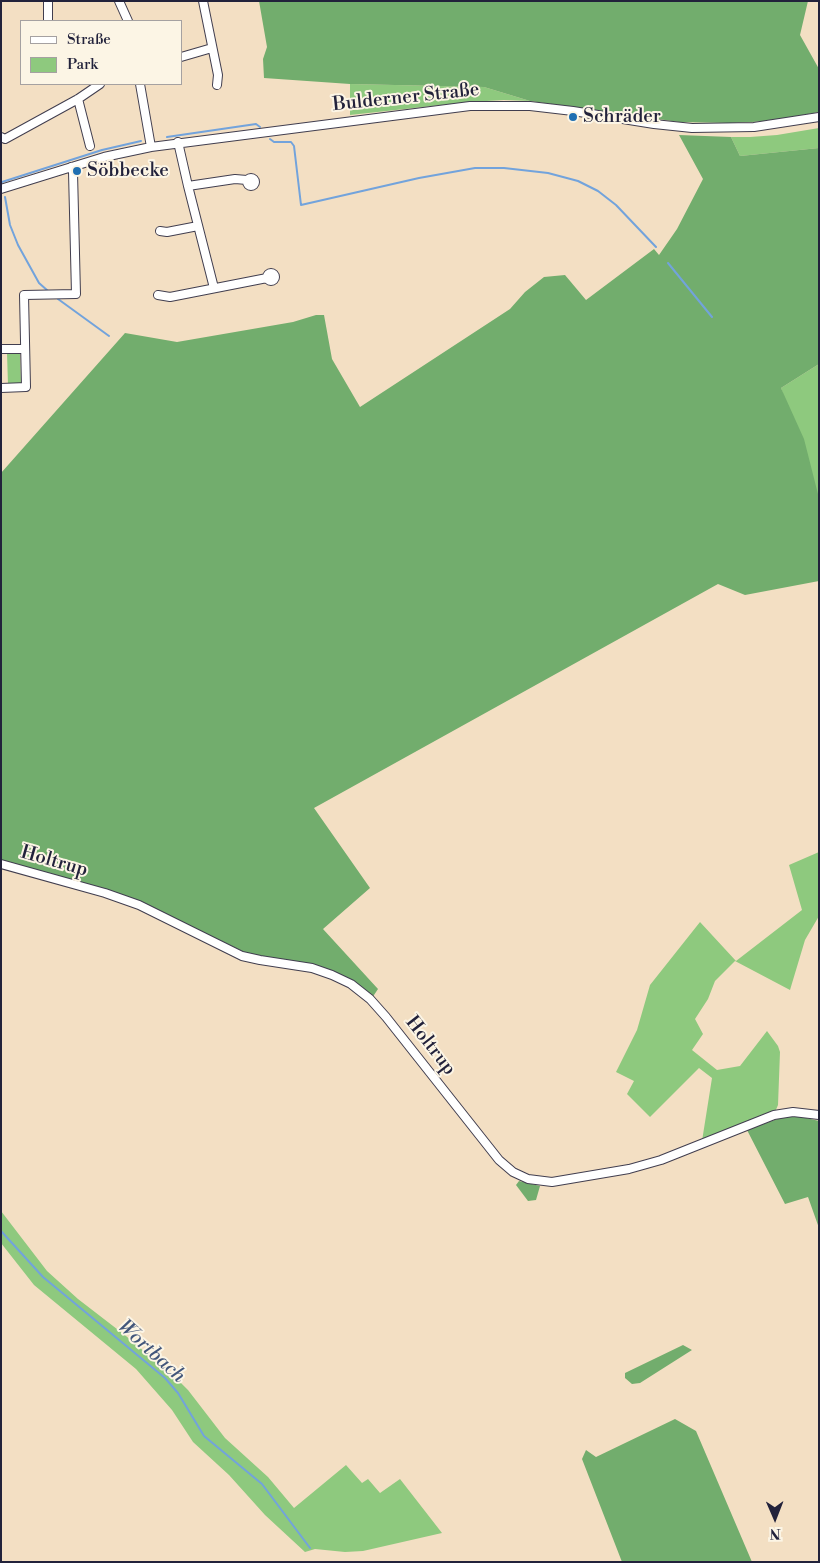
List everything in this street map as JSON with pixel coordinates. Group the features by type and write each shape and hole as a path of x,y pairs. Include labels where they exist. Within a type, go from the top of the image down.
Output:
{"street":[{"path":"48,1 48,20"},
{"path":"119,1 128,20"},
{"path":"203,1 218,75 217,85"},
{"path":"182,57 212,48"},
{"path":"1,137 5,139 78,99 99,85"},
{"path":"140,85 150,147"},
{"path":"78,99 90,146"},
{"name":"Bulderner Straße","path":"1,190 104,157 150,147 470,106 530,106 692,128 754,127 819,117"},
{"path":"178,142 214,288"},
{"path":"1,388 26,387 24,295 76,294 73,175 71,167"},
{"path":"188,186 235,179 247,180"},
{"path":"160,231 167,232 198,226"},
{"path":"158,295 170,297 267,278"},
{"path":"1,349 25,349"},
{"name":"Holtrup","path":"1,864 105,893 139,905 242,956 312,968 351,984 386,1017 499,1160 513,1172 528,1179 552,1182 629,1169 661,1160 774,1115 793,1112 819,1115"}],"green space":[{"path":"259,1 808,1 800,35 819,69 819,112 776,120 752,122 679,122 530,101 484,87 350,84 264,78 263,59 267,47"},
{"path":"350,84 484,87 530,101 469,102 350,115"},
{"path":"819,128 819,148 740,156 731,137 777,135"},
{"path":"679,135 731,137 740,156 819,148 819,364 781,388 804,439 819,498 819,581 745,595 718,584 314,808 370,888 323,929 378,989 372,998 352,982 312,964 244,952 141,902 106,889 1,860 1,473 125,333 177,342 324,315 332,359 360,407 510,309 525,292 544,277 565,275 586,300 654,249 659,255 677,229 703,179"},
{"path":"20,352 21,384 8,385 7,353"},
{"path":"819,364 819,503 781,388"},
{"path":"819,852 819,916 805,940 790,990 735,961 715,981 708,999 695,1019 703,1034 692,1050 717,1070 740,1066 767,1031 780,1052 778,1105 775,1112 702,1141 712,1078 699,1068 650,1117 627,1094 634,1081 616,1072 637,1030 650,985 700,922 736,961 802,910 789,865"},
{"path":"798,1116 819,1121 819,1228 808,1197 785,1204 747,1130 783,1117"},
{"path":"519,1181 540,1186 536,1200 528,1201 516,1185"},
{"path":"1,1211 47,1271 78,1299 126,1336 179,1381 225,1438 268,1477 294,1508 346,1465 362,1483 368,1479 380,1493 400,1479 442,1533 363,1551 345,1552 315,1549 305,1552 265,1515 229,1475 193,1442 172,1410 136,1369 34,1285 1,1243"},
{"path":"683,1345 692,1350 640,1383 632,1384 625,1378 625,1373"},
{"path":"675,1419 696,1431 752,1562 622,1562 582,1459 586,1450 596,1457"}],"waterway":[{"path":"167,137 256,124 260,127"},
{"path":"270,139 274,142 291,142 294,146 301,205 419,178 475,168 504,168 548,173 578,181 598,191 616,205 656,247"},
{"path":"2,182 102,150 141,141"},
{"path":"5,197 10,225 18,245 39,283 48,291"},
{"path":"668,263 712,317"},
{"path":"58,299 109,336"},
{"name":"Wortbach","path":"1,1231 43,1277 165,1378 178,1393 204,1436 262,1484 310,1548"}],"place":[{"name":"Schräder","path":"573,117"},
{"name":"Söbbecke","path":"77,171"}]}
